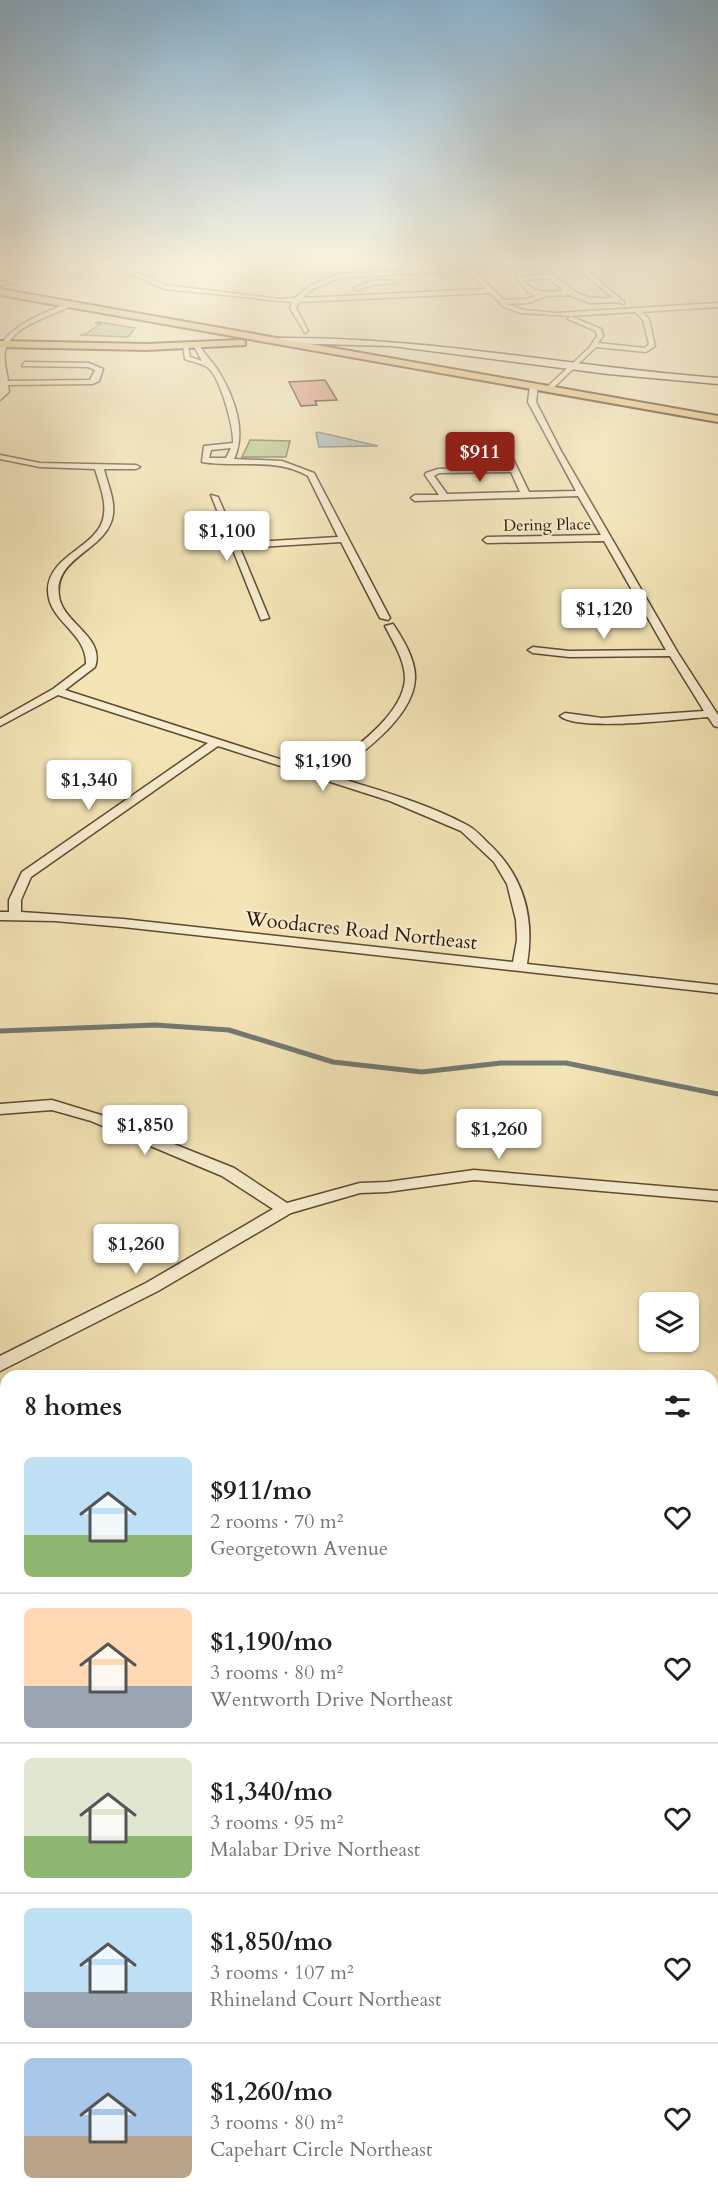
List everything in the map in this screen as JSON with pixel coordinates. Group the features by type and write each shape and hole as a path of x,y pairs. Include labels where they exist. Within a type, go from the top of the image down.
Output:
{"main road":[{"path":"426,367 718,420"},
{"path":"599,367 718,381"}],"street":[{"path":"0,398 5,392 3,367"},
{"path":"48,381 55,367"},
{"path":"4,383 92,382 96,379 99,369 94,367"},
{"path":"209,367 222,387 238,437 229,461"},
{"path":"550,389 572,367"},
{"path":"534,386 532,402 607,538 718,724"},
{"path":"235,445 207,448 205,460 300,467 315,482 342,539 388,622 408,664 411,681 403,703 382,728 325,777"},
{"path":"0,456 40,465 136,467"},
{"path":"508,457 526,495"},
{"path":"0,723 57,691 92,665 94,653 86,639 63,618 55,601 53,587 64,563 108,522 110,512 99,467"},
{"path":"445,497 429,475 438,471 514,469"},
{"path":"415,498 582,493"},
{"path":"214,497 264,618"},
{"name":"Dering Place","path":"487,540 607,538"},
{"path":"235,546 342,539"},
{"path":"534,651 569,654 673,652"},
{"path":"57,691 218,741 438,815 465,828 499,860 513,884 524,920 524,940 519,968"},
{"path":"565,716 602,721 710,714"},
{"path":"15,915 15,900 26,875 218,741"},
{"name":"Woodacres Road Northeast","path":"0,916 15,915 123,923 718,989"},
{"path":"0,1109 23,1105 52,1105 96,1118 228,1172 285,1209"},
{"path":"0,1365 152,1287 285,1209 360,1188 387,1187 474,1175 718,1196"}],"green space":[{"path":"250,440 290,441 286,457 242,457"}],"water":[{"path":"318,432 378,446 319,447 316,433"}],"building":[{"path":"325,380 337,400 315,401 317,405 301,406 289,382"}],"waterway":[{"path":"0,1031 155,1025 229,1030 333,1062 422,1072 501,1063 566,1063 718,1094"}]}
